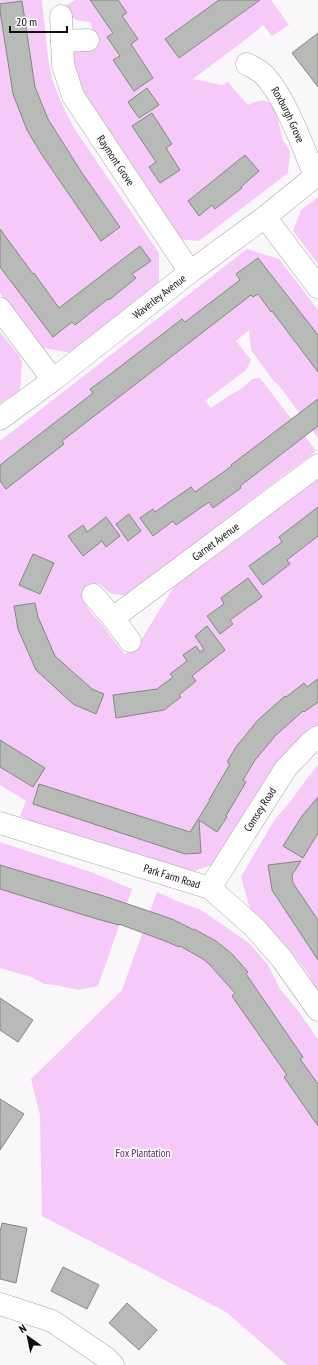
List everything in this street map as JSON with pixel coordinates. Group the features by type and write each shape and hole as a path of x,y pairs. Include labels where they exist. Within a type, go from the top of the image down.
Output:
{"street":[{"name":"Raymont Grove","path":"61,16 63,65 72,96 190,272"},
{"path":"62,41 88,40"},
{"name":"Roxburgh Grove","path":"247,64 262,74 279,98 317,175"},
{"name":"Waverley Avenue","path":"0,420 190,272 265,217 317,175"},
{"path":"265,217 318,287"},
{"path":"0,309 53,380"},
{"name":"Garnet Avenue","path":"113,618 318,465"},
{"path":"93,595 130,641"},
{"name":"Comsey Road","path":"210,888 286,768 309,744 318,737"},
{"name":"Park Farm Road","path":"0,823 210,888 254,927 282,959 318,1010"},
{"path":"0,1304 52,1321 105,1356 113,1365"}],"green space":[{"path":"0,0 42,0 48,58 52,79 67,115 76,131 159,253 159,283 71,353 38,347 0,293"},
{"path":"75,0 271,0 289,25 272,36 263,25 193,79 222,85 228,82 248,105 266,101 272,105 275,108 283,140 290,151 288,173 199,241 178,239 84,103 68,55 93,39 91,22 73,18 64,7"},
{"path":"318,197 318,264 293,231 301,210"},
{"path":"247,249 279,259 318,310 318,438 251,350 249,330 236,341 251,360 246,370 205,401 211,408 242,388 252,379 260,378 316,451 206,536 125,595 110,593 99,583 82,596 86,605 125,654 132,650 141,640 175,585 245,534 277,507 318,477 318,728 218,863 184,874 46,828 20,816 26,801 0,785 0,441"},
{"path":"0,332 19,355 22,363 20,390 0,404"},
{"path":"318,765 318,992 307,972 294,955 250,909 241,877 275,819"},
{"path":"0,842 91,872 132,889 98,986 78,990 45,984 31,977 0,968"},
{"name":"Fox Plantation","path":"157,892 201,910 249,943 268,965 280,989 296,1008 318,1039 318,1365 287,1365 226,1312 42,1216 40,1115 31,1079 122,990"}],"building":[{"path":"90,0 118,0 127,13 122,16 138,39 131,44 153,78 134,91 113,60 120,56 107,37 113,33"},
{"path":"219,0 260,0 179,58 165,39"},
{"path":"22,1 35,87 48,119 82,173 120,227 101,241 42,155 27,130 13,94 0,4"},
{"path":"318,33 318,87 292,53"},
{"path":"147,88 159,105 139,118 128,102"},
{"path":"152,113 172,144 166,148 180,170 160,183 149,167 156,162 132,126"},
{"path":"245,155 259,171 241,187 242,188 215,209 212,205 199,216 188,201"},
{"path":"0,229 59,308 140,246 151,261 132,274 136,278 109,300 108,299 75,325 72,322 53,337 0,267"},
{"path":"258,258 318,335 318,372 258,294 253,297 251,295 62,441 64,444 6,489 0,481 0,465 93,393 90,389 182,319 185,322 240,280 236,274"},
{"path":"318,399 318,426 240,486 241,488 213,508 209,502 176,525 173,521 153,536 140,518 153,509 155,512 191,487 195,492 232,466 231,465"},
{"path":"318,507 318,536 287,560 290,564 263,585 249,566 282,542 279,537"},
{"path":"129,514 141,531 128,541 116,524"},
{"path":"106,517 120,536 106,547 102,541 83,556 68,536 83,525 87,532"},
{"path":"33,554 54,563 40,594 19,585"},
{"path":"248,578 262,597 230,620 233,624 220,634 207,616 224,604 221,598"},
{"path":"35,603 38,617 55,656 92,689 104,694 96,714 73,704 36,670 18,629 14,606"},
{"path":"207,626 225,650 192,676 196,681 179,695 181,697 164,710 116,718 113,695 157,689 173,677 170,674 187,661 183,655 196,646 200,652 204,649 195,636"},
{"path":"318,679 318,702 304,712 303,711 276,735 255,760 243,780 246,782 217,832 199,820 201,853 185,854 33,804 39,784 190,832 230,764 227,762 236,747 258,720 285,696 286,697 304,683 307,687"},
{"path":"0,740 45,768 33,787 0,767"},
{"path":"318,797 318,833 303,858 283,846 302,816"},
{"path":"301,861 292,875 293,883 318,920 318,960 272,890 268,865"},
{"path":"0,865 107,897 172,919 216,941 232,954 248,972 246,974 303,1057 300,1059 318,1084 318,1126 284,1077 287,1075 232,996 235,993 203,959 180,946 179,947 119,924 97,919 0,889"},
{"path":"0,998 33,1020 18,1042 0,1030"},
{"path":"0,1099 24,1114 0,1150"},
{"path":"2,1223 27,1228 16,1283 0,1279 0,1232"},
{"path":"63,1267 99,1285 87,1309 51,1291"},
{"path":"127,1303 157,1330 139,1350 109,1323"}]}
